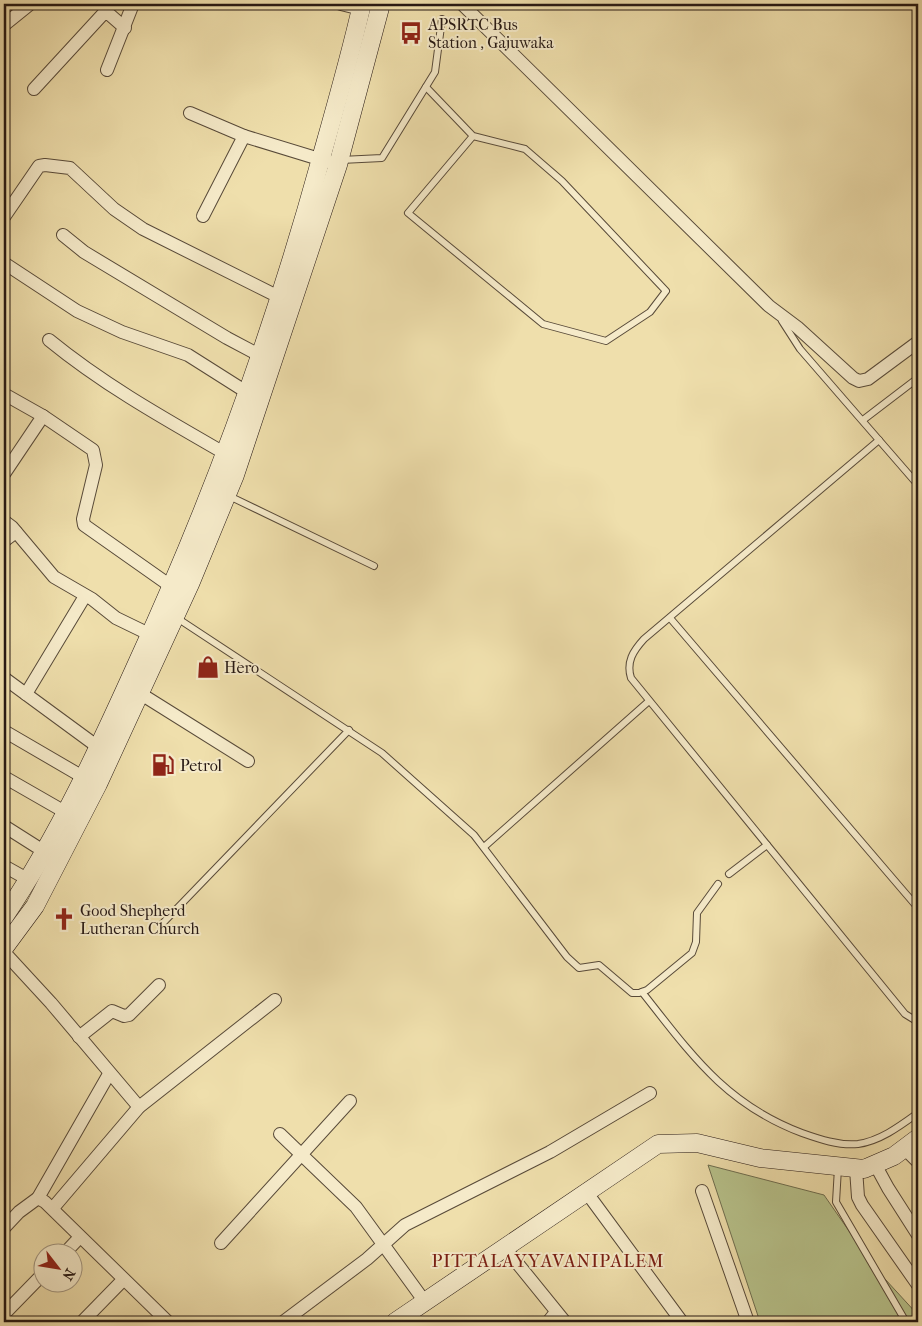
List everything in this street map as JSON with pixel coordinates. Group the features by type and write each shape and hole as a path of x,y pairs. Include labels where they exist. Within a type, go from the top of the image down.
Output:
{"main road":[{"path":"4,948 35,906 90,780 141,694 172,587 226,454 241,432 320,193 340,159 381,4"},
{"path":"320,193 322,155 362,7"},
{"path":"322,155 340,159"},
{"path":"5,911 28,880 45,852 65,812 90,780 98,747 158,638 176,617 227,494 248,393 261,356 286,300"},
{"path":"395,1322 658,1144 697,1143 760,1158 856,1169 876,1166 912,1143"}],"street":[{"path":"4,25 30,4"},
{"path":"107,70 134,4"},
{"path":"341,4 362,7"},
{"path":"462,4 776,312 797,327 853,378 859,380 868,379 918,342"},
{"path":"34,89 103,14 109,14 125,28"},
{"path":"190,113 244,136 322,155"},
{"path":"204,216 244,136"},
{"path":"4,217 39,166 64,166 70,168 114,208 143,230 286,300"},
{"path":"63,235 84,252 261,356"},
{"path":"4,263 77,311 122,332 188,355 248,393"},
{"path":"49,340 89,372 160,417 226,454"},
{"path":"4,394 43,416 87,444 93,450 97,459 83,519 84,525 172,587"},
{"path":"4,474 43,416"},
{"path":"4,521 16,532 54,577 116,618 158,638"},
{"path":"4,541 16,532"},
{"path":"26,694 85,596"},
{"path":"4,678 98,747"},
{"path":"141,694 248,761"},
{"path":"4,731 90,780"},
{"path":"4,777 65,812"},
{"path":"4,826 45,852"},
{"path":"4,866 28,880"},
{"path":"4,952 51,1002 139,1108"},
{"path":"79,1038 112,1011 124,1016 128,1015 159,985"},
{"path":"52,1208 139,1108 275,1000"},
{"path":"4,1228 19,1212 38,1198 109,1074"},
{"path":"284,1322 384,1244 405,1225 550,1152 650,1093"},
{"path":"221,1243 350,1101"},
{"path":"280,1134 300,1155 327,1176 356,1207 425,1302"},
{"path":"912,1143 918,1162"},
{"path":"876,1166 918,1235"},
{"path":"856,1169 858,1196 862,1205 918,1285"},
{"path":"702,1192 748,1322"},
{"path":"586,1193 682,1322"},
{"path":"38,1198 52,1208 79,1238 166,1321"},
{"path":"73,1244 79,1238"},
{"path":"506,1248 552,1317 565,1322"},
{"path":"82,1322 123,1280"},
{"path":"4,1314 32,1285"}],"lane":[{"path":"340,159 382,158 435,72 442,20"},
{"path":"426,87 473,136 525,149 562,181 666,291 650,312 606,340 543,324 408,213 473,136"},
{"path":"776,312 800,349 918,485"},
{"path":"863,420 918,378"},
{"path":"879,440 644,639 636,648 629,664 631,678 649,701 905,1014 918,1022"},
{"path":"227,494 374,566"},
{"path":"176,617 382,753 474,835 572,963 578,968 599,965 610,972 626,990 632,993 642,992 692,953 696,942 696,913 718,884"},
{"path":"670,618 918,908"},
{"path":"484,847 649,701"},
{"path":"162,924 349,730"},
{"path":"729,874 768,845"},
{"path":"642,992 686,1048 724,1088 753,1110 784,1126 826,1142 858,1144 892,1132 918,1113"},
{"path":"838,1167 836,1202 906,1322"}],"green space":[{"path":"708,1165 824,1195 874,1267 918,1315 918,1322 760,1322"}],"place":[{"name":"APSRTC Bus Station , Gajuwaka","path":"411,33"},
{"name":"Hero","path":"208,667"},
{"name":"Petrol","path":"163,765"},
{"name":"Good Shepherd Lutheran Church","path":"64,919"}],"district":[{"name":"PITTALAYYAVANIPALEM","path":"548,1261"}]}
